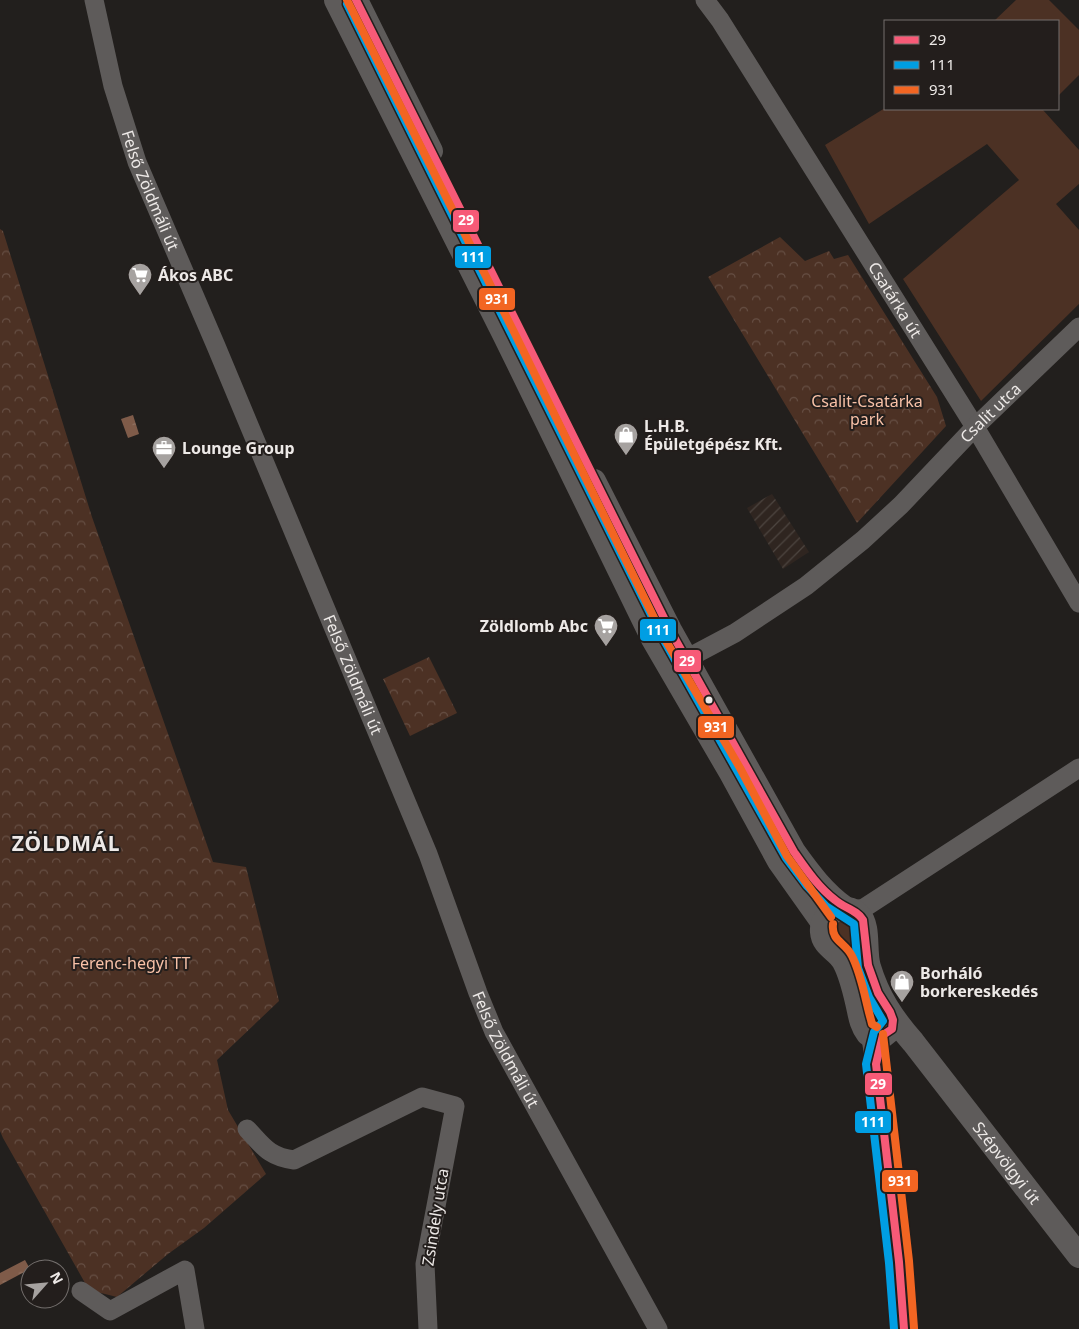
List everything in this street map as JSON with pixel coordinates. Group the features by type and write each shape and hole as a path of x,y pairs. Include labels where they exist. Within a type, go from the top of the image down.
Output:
{"street":[{"name":"Felső Zöldmáli út","path":"94,0 113,86 137,162 428,854 494,1032 658,1329"},
{"path":"336,0 505,336 653,639 678,663 794,852 814,880 833,899 854,915"},
{"path":"356,0 670,630 678,663 731,773 779,861 823,923 832,912 854,915"},
{"name":"Csatárka út","path":"705,0 720,20 975,427 1079,602"},
{"name":"Csalit utca","path":"678,663 736,633 806,586 863,540 901,505 975,427 1079,328"},
{"name":"Szépvölgyi út","path":"884,1031 890,1012 878,993 854,915 867,913 885,893 1079,768"},
{"name":"Szépvölgyi út","path":"823,923 821,930 826,944 844,961 857,1002 862,1027 868,1034 884,1031 934,1069 1079,1256"},
{"path":"884,1031 876,1064 899,1262 904,1329"},
{"name":"Zsindely utca","path":"247,1129 268,1152 280,1158 294,1160 422,1097 455,1106 425,1264 428,1329"},
{"path":"81,1291 110,1311 185,1270 195,1329"}],"shaded area":[{"path":"772,494 809,552 783,569 747,508"}],"green space":[{"path":"1016,0 1049,0 1079,30 1079,75 1059,95 1059,20 995,20"},
{"path":"884,109 1043,110 1079,150 1079,184 1056,204 1079,230 1079,304 981,401 903,279 1019,180 987,144 869,224 825,145"},
{"name":"Ferenc-hegyi TT","path":"0,229 3,231 92,517 213,862 246,867 279,1001 217,1060 228,1110 266,1174 204,1228 168,1254 117,1297 89,1290 0,1131"},
{"name":"Csalit-Csatárka park","path":"780,237 805,261 829,251 834,259 848,255 937,397 946,426 857,523 708,277"},
{"path":"429,657 457,713 410,736 383,679"},
{"path":"852,917 880,1004 881,1025 873,1027 829,923"}],"water":[{"path":"133,415 139,434 128,438 121,419"},
{"path":"20,1263 20,1274 0,1285 0,1273"}],"transit line":[{"name":"931","path":"347,0 514,332 662,634 740,768 787,856 831,917"},
{"name":"29","path":"356,0 670,630 794,852 813,878 829,895 863,920 868,965 878,993 893,1020 892,1029 883,1035 876,1064 899,1262 904,1329"},
{"name":"111","path":"347,4 661,635 786,858 807,886 826,906 854,924 858,968 869,997 883,1021 874,1032 866,1064 889,1263 894,1329"},
{"name":"931","path":"833,924 836,938 852,956 861,980 872,1024 877,1027"},
{"name":"931","path":"883,1034 909,1261 914,1328"}],"place":[{"name":"Ákos ABC","path":"140,296"},
{"name":"L.H.B. Épületgépész Kft.","path":"626,456"},
{"name":"Lounge Group","path":"164,469"},
{"name":"Zöldlomb Abc","path":"606,647"},
{"name":"Borháló borkereskedés","path":"902,1003"}],"district":[{"name":"ZÖLDMÁL","path":"66,844"}]}
